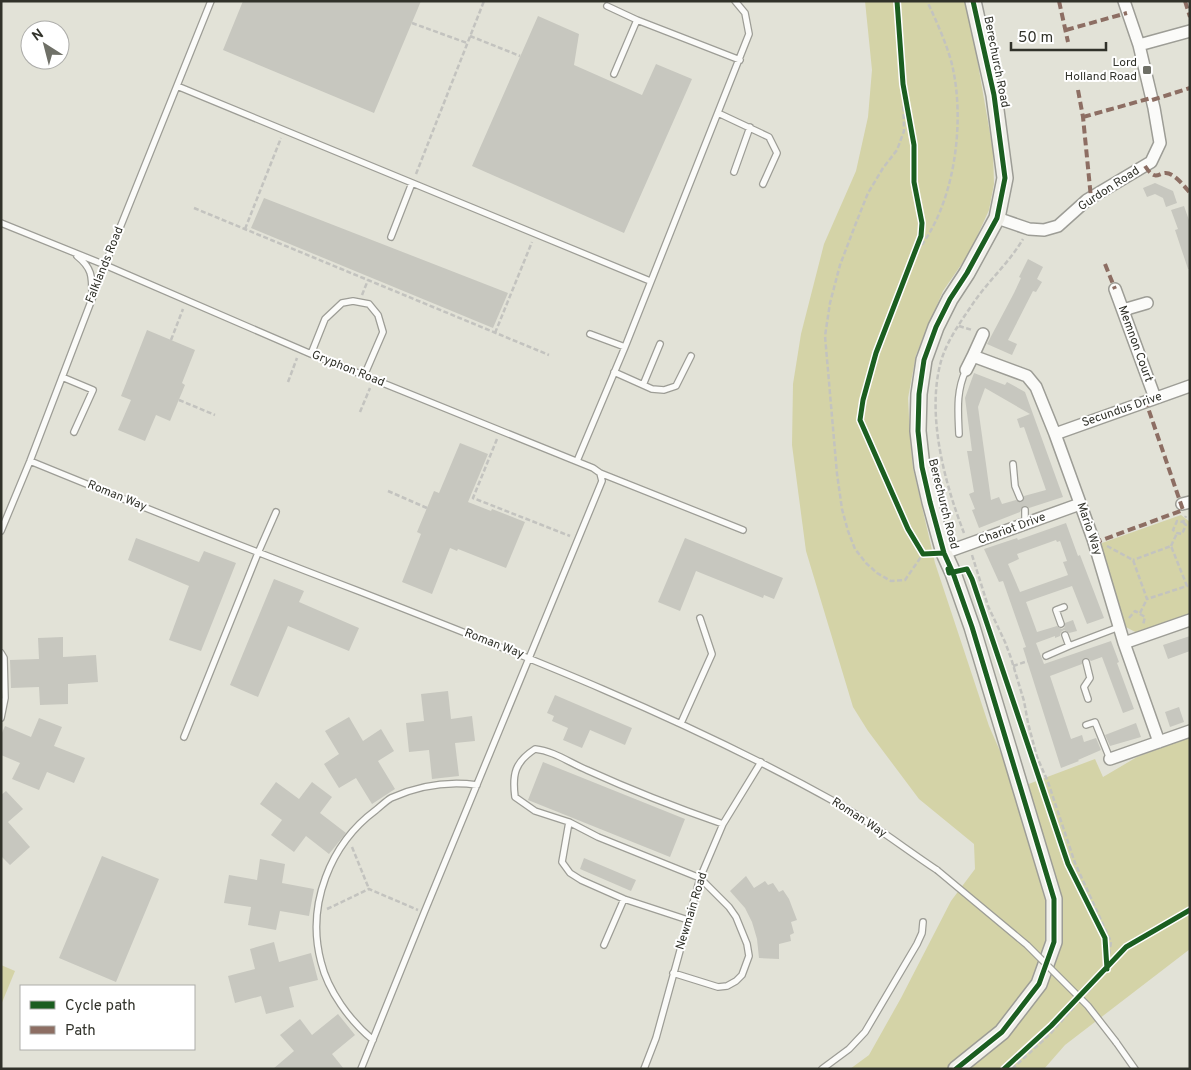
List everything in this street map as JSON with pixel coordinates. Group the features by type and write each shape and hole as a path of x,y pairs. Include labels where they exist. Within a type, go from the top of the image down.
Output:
{"street":[{"name":"Berechurch Road","path":"956,1069 1002,1032 1039,984 1054,942 1054,899 972,627 944,553 926,484 918,432 919,394 924,360 936,327 950,299 972,266 997,218 1004,178 1002,148 994,95 974,1"},
{"name":"Gurdon Road","path":"997,218 1029,229 1044,230 1058,226 1088,200 1151,162 1160,143 1139,45 1124,1"},
{"path":"1139,45 1190,31"},
{"name":"Memnon Court","path":"1115,289 1155,398"},
{"path":"1123,310 1147,303"},
{"path":"966,370 983,334"},
{"name":"Mario Way","path":"973,356 1027,376 1036,387 1093,539 1122,635 1159,742"},
{"name":"Secundus Drive","path":"1055,434 1190,386"},
{"name":"Chariot Drive","path":"944,553 1080,504"},
{"path":"1122,635 1190,620"},
{"path":"1110,760 1190,731"}],"lane":[{"name":"Falklands Road","path":"1,530 211,1"},
{"path":"577,462 625,347 749,34 745,13 735,1"},
{"path":"607,6 637,20 740,60"},
{"path":"614,74 637,20"},
{"path":"177,86 650,281"},
{"path":"718,113 769,137 776,153 764,184"},
{"path":"734,172 750,127"},
{"path":"391,237 412,183"},
{"name":"Gryphon Road","path":"1,223 105,265 300,350 593,468 600,473"},
{"path":"71,252 82,261 92,276 91,300"},
{"path":"311,354 325,319 342,302 353,301 369,304 378,315 383,332 364,376"},
{"path":"590,334 625,347"},
{"path":"643,385 660,344"},
{"path":"614,372 652,389 664,390 676,386 691,356"},
{"path":"959,434 957,398 966,370"},
{"path":"62,377 93,390 74,432"},
{"name":"Roman Way","path":"30,461 258,553 529,657 681,723 761,762 840,805 937,870 1027,945 1088,1006 1135,1069"},
{"path":"1013,464 1015,486 1020,498"},
{"path":"361,1069 602,481 600,473"},
{"path":"600,473 743,530"},
{"path":"1025,510 1025,524"},
{"path":"184,737 276,512"},
{"path":"1061,624 1056,610 1064,607"},
{"path":"681,723 712,654 700,618"},
{"path":"1065,635 1069,646"},
{"path":"1046,656 1078,643 1122,635"},
{"path":"1078,643 1081,651"},
{"path":"1,653 4,658 5,698 1,718"},
{"path":"1086,662 1090,678 1084,688 1088,700"},
{"path":"1086,725 1095,722 1110,760"},
{"path":"673,973 718,987 727,986 742,975 748,956 746,944 736,917 729,906 700,878 598,837 569,822 535,812 515,797 513,779 522,757 535,749 546,750 595,774 723,824"},
{"name":"Newmain Road","path":"644,1069 656,1038 700,878 723,824 761,762"},
{"path":"373,1040 360,1029 333,992 321,962 316,926 321,890 328,869 343,842 366,817 390,799 422,787 458,782 476,785"},
{"path":"569,822 562,862 570,873 581,880 624,899 688,920"},
{"path":"604,945 624,899"},
{"path":"822,1069 849,1049 864,1032 917,944 922,933 922,922"}],"path":[{"path":"412,183 484,1"},
{"path":"917,251 928,238 952,173 958,116 953,69 927,1"},
{"path":"412,22 468,43"},
{"path":"470,36 520,56"},
{"path":"903,75 904,131 896,150 868,193 856,223 840,265 830,303 825,336 837,474 842,509 855,549 877,573 891,581 906,580 924,554"},
{"path":"903,84 910,122"},
{"path":"245,229 285,130"},
{"path":"194,208 548,355"},
{"path":"495,333 536,234"},
{"path":"913,260 921,236"},
{"path":"360,302 368,280"},
{"path":"170,340 187,300"},
{"path":"288,382 300,350"},
{"path":"360,412 373,380"},
{"path":"179,400 215,415"},
{"path":"500,431 473,498 578,539"},
{"path":"388,492 427,508"},
{"path":"1183,522 1187,516 1186,506"},
{"path":"1177,521 1183,522 1186,525 1186,530 1182,534 1173,530 1177,521"},
{"path":"1133,560 1171,546 1177,533"},
{"path":"968,545 988,606 1005,642 1024,701 1037,757 1048,782 1075,863 1112,942 1107,969 1051,1026 1004,1069"},
{"path":"1106,545 1133,560 1147,599"},
{"path":"918,546 924,554"},
{"path":"1140,613 1147,599 1188,586 1171,546"},
{"path":"924,554 944,553"},
{"path":"977,592 982,608"},
{"path":"1135,611 1146,617 1143,626 1133,627 1129,624 1131,614 1135,611"},
{"path":"1122,635 1130,633 1133,627"},
{"path":"1013,666 1028,661"},
{"path":"1024,733 1040,779"},
{"path":"1049,806 1067,858"},
{"path":"348,837 369,889 424,913"},
{"path":"1072,872 1105,938 1107,969"},
{"path":"318,913 369,889"},
{"path":"1085,995 1113,962"},
{"path":"1012,1069 1050,1035 1080,1000"}],"green space":[{"path":"865,1 966,1 970,18 993,151 994,184 989,210 970,252 943,291 916,355 908,398 910,438 913,468 935,563 989,726 1015,789 1095,759 1103,777 1137,757 1190,737 1190,949 1065,1045 1044,1069 850,1069 869,1055 951,901 975,869 974,844 919,799 868,731 853,707 806,551 792,445 793,384 801,334 824,244 856,171 868,117 872,70"},
{"path":"1181,515 1190,522 1190,617 1139,634 1122,625 1095,552 1102,543"},
{"path":"1,965 15,971 1,1005"}],"building":[{"path":"243,1 421,1 374,113 223,50"},
{"path":"538,16 579,34 574,65 642,95 656,64 692,79 624,233 472,166"},
{"path":"1155,183 1173,191 1177,203 1166,207 1163,198 1155,194 1147,197 1143,188"},
{"path":"264,198 508,293 493,328 251,228"},
{"path":"1184,206 1190,223 1190,269 1188,269 1175,230 1178,229 1171,210"},
{"path":"1028,259 1043,267 1037,279 1042,282 1036,292 1033,291 1008,340 1017,344 1012,355 987,344 1014,293"},
{"path":"147,330 195,350 182,383 185,385 170,421 156,415 145,441 118,430 131,400 121,396"},
{"path":"974,373 1005,385 1007,382 1025,392 1063,497 1029,508 1023,506 1020,512 979,528 972,510 975,509 969,494 974,492 967,451 972,451 965,398","holes":["985,388 1030,414 1017,419 1020,428 1024,427 1046,490 1024,496 1024,500 1021,502 1016,500 1002,504 999,497 991,500 978,407"]},
{"path":"460,443 488,454 468,502 525,522 506,568 458,549 457,551 450,548 432,594 402,582 421,534 417,532 434,491 439,493"},
{"path":"1066,523 1104,618 1087,624 1072,586 1026,602 1037,632 1057,626 1062,629 1065,627 1065,623 1073,620 1077,631 1069,633 1064,630 1060,636 1036,643 1044,664 1111,641 1134,709 1123,713 1102,657 1091,661 1088,658 1084,658 1082,664 1050,676 1071,739 1082,735 1084,742 1096,738 1101,750 1061,768 1023,648 1026,647 1003,581 999,582 984,549 1017,538 1018,540","holes":["1056,540 1057,542 1060,541 1067,561 1063,562 1068,575 1020,592 1008,564 1019,559 1017,554"]},
{"path":"136,538 199,562 204,551 236,563 201,651 169,640 189,586 128,560"},
{"path":"685,538 783,578 774,599 764,595 763,598 696,571 680,611 658,602"},
{"path":"274,579 304,591 299,602 359,628 349,651 288,626 258,697 230,685"},
{"path":"1190,636 1190,651 1168,659 1163,645"},
{"path":"63,637 63,657 96,655 98,682 68,684 68,704 40,705 39,687 11,688 10,660 39,659 38,638"},
{"path":"448,691 451,719 472,716 475,741 455,743 459,776 432,779 429,750 409,752 406,723 424,721 421,694"},
{"path":"555,695 632,728 625,745 590,730 582,748 563,740 568,728 552,721 554,716 547,713"},
{"path":"1179,707 1184,722 1170,727 1165,712"},
{"path":"349,717 363,741 381,729 394,751 378,761 395,789 372,804 356,778 339,788 324,764 339,754 325,731"},
{"path":"39,718 62,727 54,746 85,758 74,783 47,772 39,790 12,779 20,763 1,755 1,735 5,726 31,737"},
{"path":"1136,723 1141,737 1110,746 1105,735"},
{"path":"543,762 685,819 670,857 528,800"},
{"path":"276,782 299,799 312,782 332,797 320,813 346,833 329,854 306,836 294,852 271,835 282,820 260,804"},
{"path":"6,791 23,809 8,822 30,847 10,865 1,856 1,795"},
{"path":"102,856 159,879 116,982 59,958"},
{"path":"584,858 636,880 631,891 580,869"},
{"path":"260,859 285,864 282,883 314,889 309,916 280,911 276,930 248,925 251,907 224,903 229,875 257,880"},
{"path":"746,876 754,888 765,881 768,885 773,883 779,892 783,890 789,899 797,920 791,922 794,933 790,935 791,941 779,944 779,959 759,958 757,939 752,922 745,908 730,891"},
{"path":"274,942 279,962 311,953 318,980 289,987 294,1007 266,1014 261,996 235,1003 228,976 255,969 250,949"},
{"path":"338,1014 355,1035 332,1054 344,1069 273,1069 294,1051 280,1035 300,1019 312,1035"}],"marked path":[{"path":"1059,1 1068,42"},
{"path":"1185,1 1190,17"},
{"path":"1066,30 1127,13"},
{"path":"1152,100 1190,88"},
{"path":"1078,90 1083,117 1091,198"},
{"path":"1083,117 1151,98"},
{"path":"1145,166 1153,175 1156,176 1164,173 1172,175 1190,193"},
{"path":"1105,264 1115,289"},
{"path":"1094,543 1183,510 1146,402"}],"cycle path":[{"path":"897,1 903,84 914,145 914,182 922,223 921,236 876,353 863,400 860,420 908,529 923,554 944,553"},
{"path":"956,1069 1002,1032 1039,984 1054,942 1054,899 972,627 944,553 922,467 918,431 919,394 924,360 936,327 950,299 967,273 997,218 1005,178 994,95 973,1"},
{"path":"948,569 949,573 967,569 972,579 1068,864 1105,938 1107,969"},
{"path":"1004,1069 1051,1026 1126,947 1190,910"}],"place":[{"name":"Lord Holland Road","path":"1147,70"}]}
